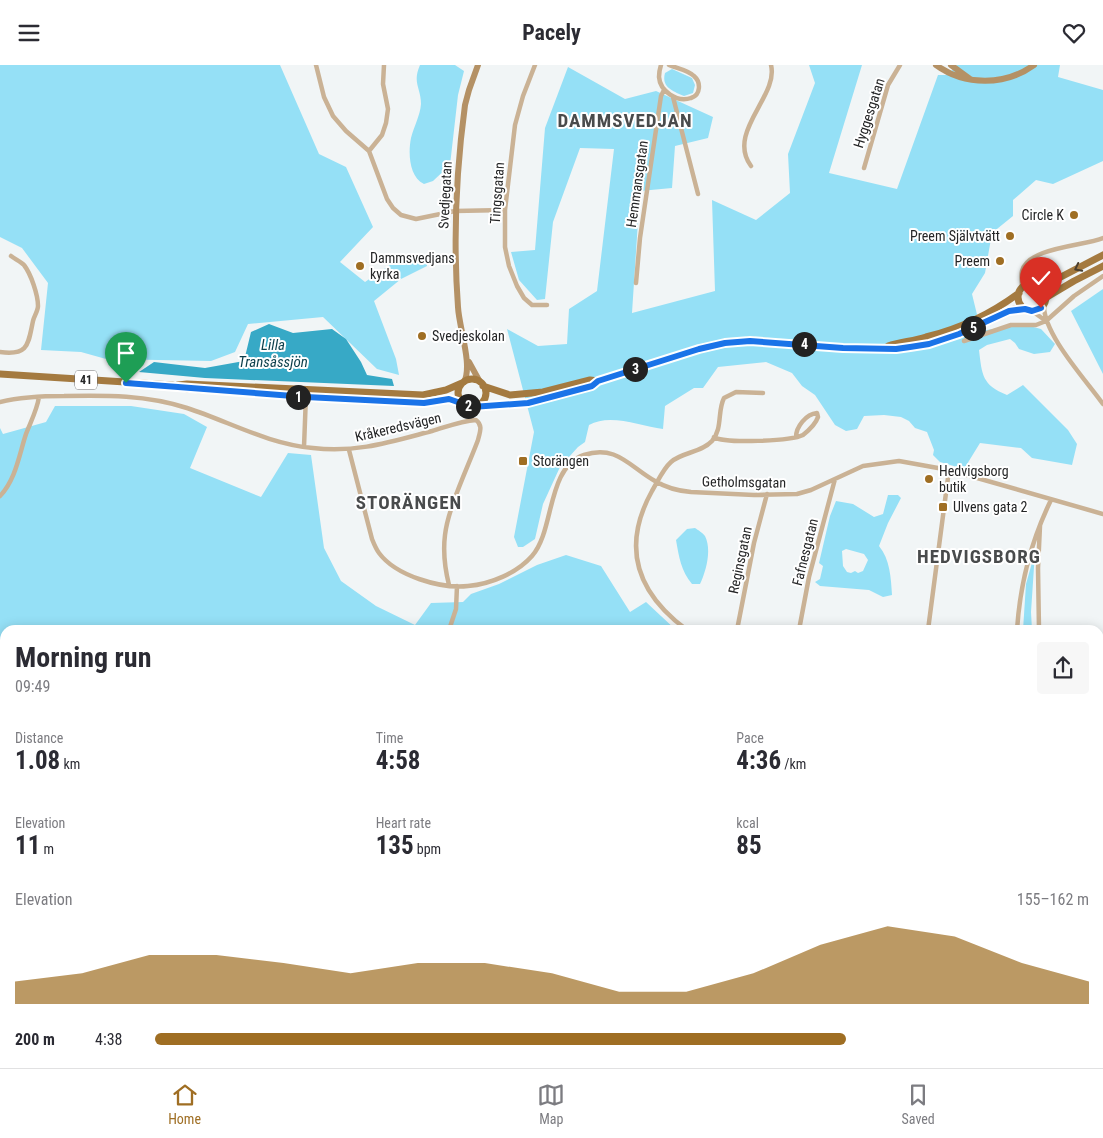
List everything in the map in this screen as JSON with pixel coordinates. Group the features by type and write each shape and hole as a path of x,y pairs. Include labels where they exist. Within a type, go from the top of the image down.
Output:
{"main road":[{"name":"41","path":"884,348 957,327 1001,306 1021,290 1035,283 1056,279 1103,255"},
{"path":"1046,297 1103,266"},
{"path":"1035,283 1046,291 1044,305"},
{"path":"1021,290 1019,302 1028,310"},
{"name":"41","path":"0,375 172,385 188,389 306,397 424,403 449,399 468,406 511,405 545,399 592,386 598,381 699,349 725,343 750,341 843,348 903,348 941,341 1014,309 1028,310 1041,308 1044,305"},
{"name":"41","path":"172,385 187,383 423,395 446,390 472,379 510,395 543,392 590,380 598,381"},
{"path":"461,402 458,392 463,383"},
{"path":"476,406 484,398 485,391 481,384"}],"street":[{"path":"316,65 324,97 333,116 346,131 369,151 387,199 401,215 416,219 455,211 505,210"},
{"path":"369,151 382,135 386,123 388,109 383,84 384,65"},
{"name":"Svedjegatan","path":"463,383 468,370 458,310 455,211 465,105 478,65"},
{"name":"Tingsgatan","path":"535,65 523,96 515,125 505,210 505,247 516,286 524,299 532,305 547,305"},
{"path":"661,65 659,77 664,90 673,97 691,98 697,94 699,88 698,80 693,74 669,65"},
{"path":"751,166 743,149 746,134 770,82 771,65"},
{"name":"Hyggesgatan","path":"864,168 888,85 900,65"},
{"path":"936,65 962,79 984,81 1020,74 1034,65"},
{"path":"951,65 970,79"},
{"name":"Hemmansgatan","path":"636,283 640,238 661,96 664,90"},
{"path":"673,97 698,194"},
{"path":"1021,290 1022,271 1036,256 1050,250 1103,238"},
{"path":"0,352 14,354 24,349 30,340 33,320 38,308 37,295 24,265 11,256"},
{"path":"1027,264 1035,283"},
{"path":"964,341 1011,325 1036,325 1046,321 1074,295 1103,276"},
{"path":"1044,305 1046,321 1060,347 1103,403"},
{"path":"1028,310 1046,321"},
{"name":"Svedjegatan","path":"467,358 481,384"},
{"path":"304,447 306,389"},
{"path":"681,625 668,615 650,594 638,562 638,524 646,503 671,462 705,446 714,437 719,428 721,404 724,398 736,392 764,393"},
{"name":"Kråkeredsvägen","path":"0,402 39,397 109,395 158,400 188,408 270,441 304,447 349,450 388,443 473,420 478,422 480,429 478,440 449,516 445,535 445,569 448,585"},
{"path":"0,496 16,468 39,397"},
{"path":"714,437 726,441 773,440 796,437 803,435 817,421 816,413 811,414 801,423 796,430 796,437"},
{"path":"349,450 372,539 379,553 398,570 427,581 457,587 456,609 451,625"},
{"name":"Getholmsgatan","path":"457,587 474,585 500,577 514,571 532,556 540,545 553,499 563,473 569,465 582,455 604,451 618,455 657,483 682,491 767,495 797,494 812,490 863,466 899,461 949,471 1103,514"},
{"path":"929,625 949,471"},
{"name":"Fafnesgatan","path":"800,625 809,577 835,479"},
{"name":"Reginsgatan","path":"738,625 754,543 767,495"},
{"path":"1018,625 1025,572 1041,523 1051,500"},
{"path":"1039,625 1038,575 1041,523"}],"shaded area":[{"path":"0,65 280,65 319,154 346,167 373,227 340,262 365,282 390,265 427,260 427,266 401,279 374,301 396,359 399,375 377,369 323,317 248,324 235,352 211,361 106,359 81,352 41,350 48,283 22,248 0,237"},
{"path":"420,65 455,65 464,71 458,95 450,165 433,181 424,184 415,176 410,157 411,138 421,104 417,81"},
{"path":"809,65 862,65 829,173 897,189 938,75 947,75 957,65 1060,65 1058,77 1103,90 1103,161 1053,184 1036,180 1013,200 1013,216 992,233 985,273 972,294 981,331 1022,324 1041,329 1055,344 1050,352 1034,354 1019,349 1010,339 987,345 979,350 980,359 985,378 992,387 1007,395 1023,385 1068,430 1077,444 1072,465 1032,458 1021,448 980,443 964,469 940,462 933,455 934,450 927,432 915,428 909,421 901,417 884,415 864,416 857,429 846,431 835,425 815,395 802,386 792,373 766,362 718,367 703,388 694,388 665,406 663,429 616,420 606,420 589,425 585,442 560,467 543,504 535,539 523,547 518,547 514,537 534,432 507,329 538,346 567,344 569,309 597,291 614,149 580,148 553,222 545,299 537,300 519,280 511,252 535,250 545,128 568,67 625,99 656,91 713,117 708,138 675,146 672,188 640,191 632,313 715,291 712,200 756,220 790,193 788,154 815,83"},
{"path":"672,69 692,78 695,85 693,93 684,96 666,85 665,73"},
{"path":"1103,289 1103,374 1071,311"},
{"path":"55,406 131,406 184,414 207,427 190,468 261,497 288,453 311,455 324,548 341,581 376,606 415,625 0,625 0,428 3,434 46,422"},
{"path":"888,495 898,495 901,498 879,546 888,563 892,595 883,597 869,590 820,586 815,582 820,579 823,566 819,563 830,516 836,501 853,504 874,517 883,514","holes":["846,549 864,554 868,560 863,571 858,573 855,571 847,572 843,566 842,551"]},
{"path":"695,528 705,536 708,548 706,567 700,584 692,584 685,574 679,558 676,540 687,529"},
{"path":"1035,552 1032,625 1023,625 1026,584"},
{"path":"566,555 601,566 630,612 646,602 671,625 415,625 431,603 463,602 471,594 499,584 537,565"}],"water":[{"name":"Lilla Transåssjön","path":"269,324 293,333 332,329 346,339 367,375 392,379 394,386 205,378 139,372 154,362 205,368 244,361 251,332"}],"place":[{"name":"Circle K","path":"1074,215"},
{"name":"Preem Självtvätt","path":"1010,236"},
{"name":"Preem","path":"1000,261"},
{"name":"Dammsvedjans kyrka","path":"360,266"},
{"name":"Svedjeskolan","path":"422,336"},
{"name":"Storängen","path":"523,461"},
{"name":"Hedvigsborg butik","path":"929,479"},
{"name":"Ulvens gata 2","path":"943,507"}],"district":[{"name":"DAMMSVEDJAN","path":"625,120"},
{"name":"STORÄNGEN","path":"409,502"},
{"name":"HEDVIGSBORG","path":"979,556"}],"route":[{"path":"126,383 172,385 188,389 306,397 424,403 449,399 456,400 470,407 498,406 528,403 592,386 598,381 647,365 725,343 750,341 781,342 843,348 896,349 941,341 1014,309 1032,311 1041,308"}]}
